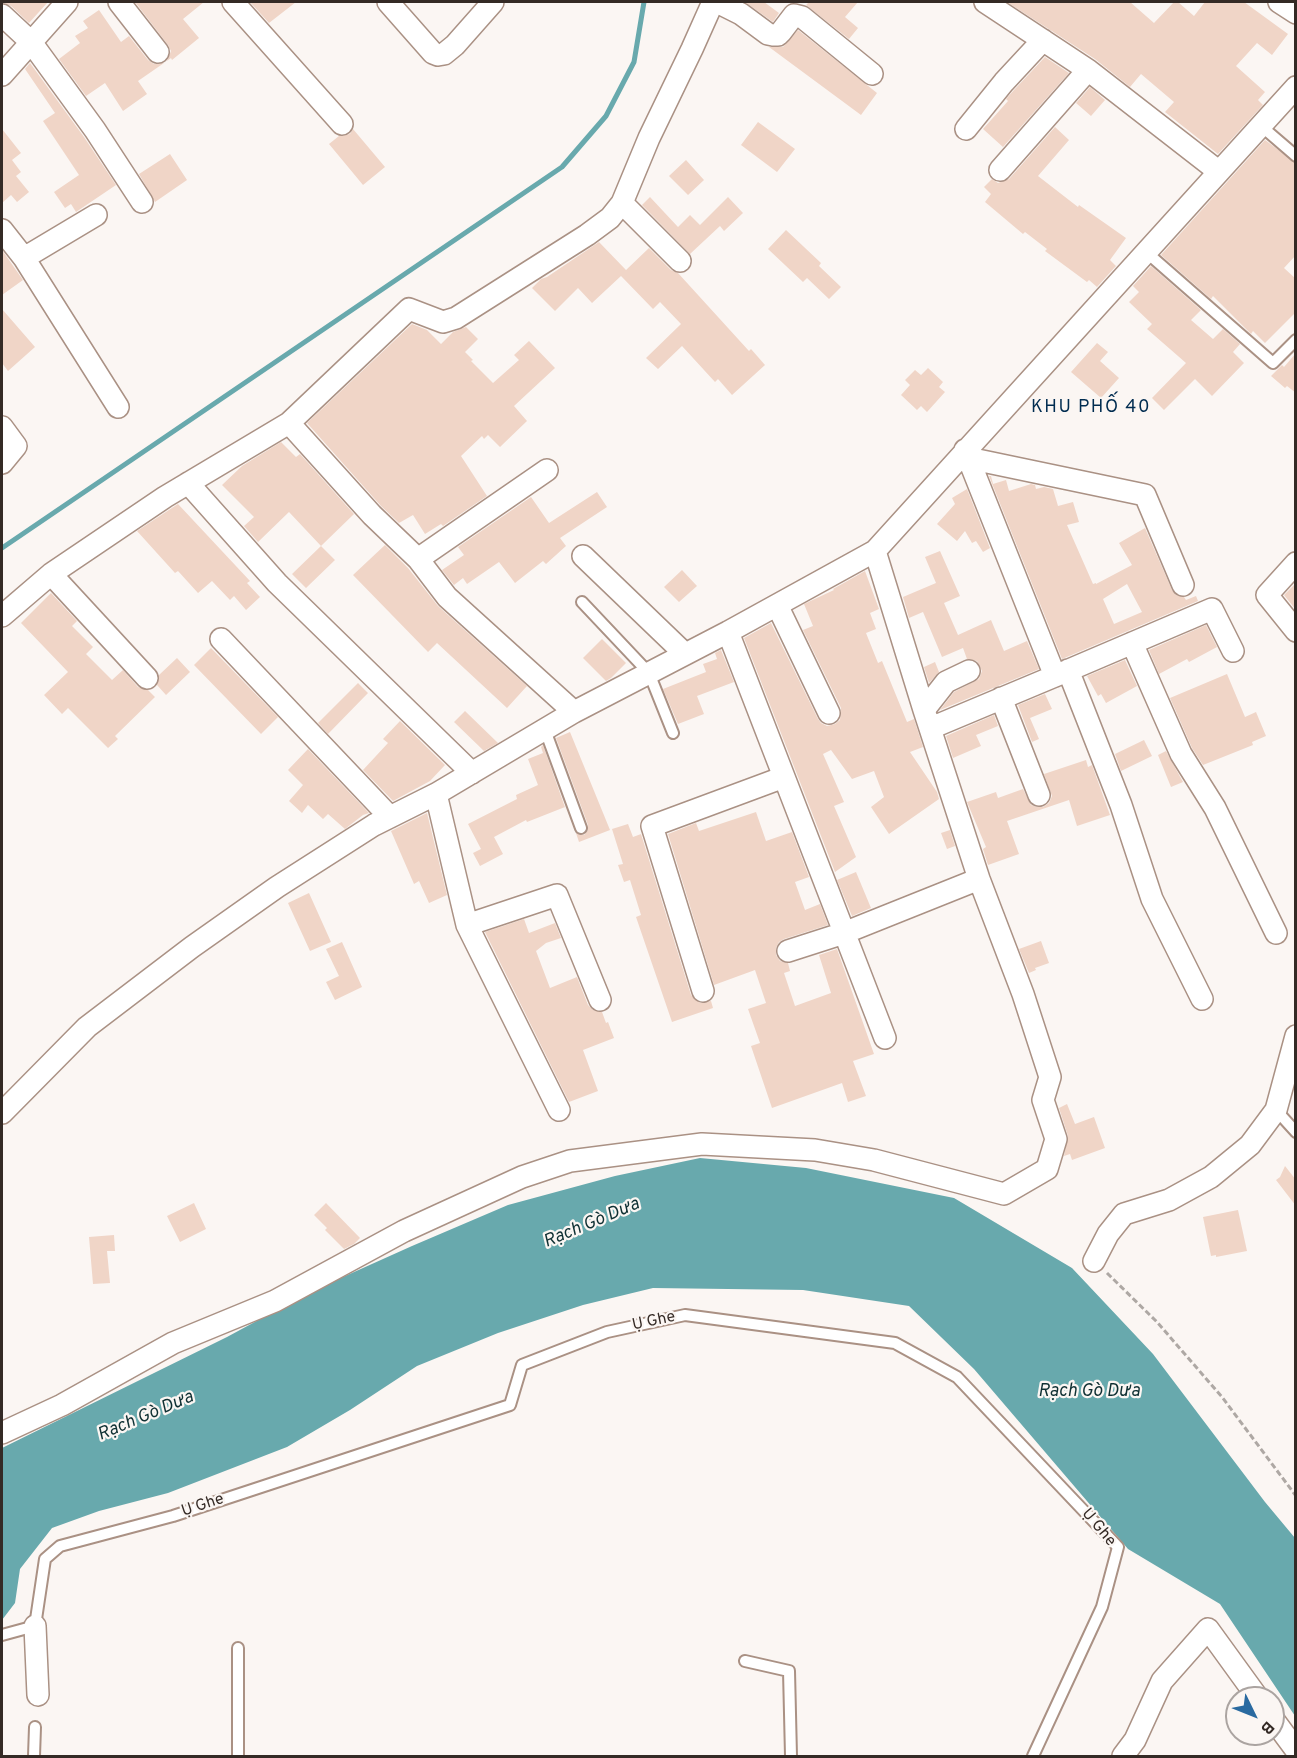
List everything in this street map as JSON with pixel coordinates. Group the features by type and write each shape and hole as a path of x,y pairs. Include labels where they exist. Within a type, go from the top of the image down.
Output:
{"street":[{"path":"2,75 67,2"},
{"path":"119,2 158,52"},
{"path":"233,2 342,124"},
{"path":"388,2 433,53 438,55 444,54 455,45 493,2"},
{"path":"2,616 51,574 188,483 289,423 409,309 443,322 456,318 610,218 622,203 649,138 715,2 741,14 768,34 773,35 781,32 794,15 802,17 872,74"},
{"path":"985,2 1088,70 1218,171"},
{"path":"1279,2 1296,13"},
{"path":"2,15 31,42 95,130 142,202"},
{"path":"966,129 1004,82 1043,40"},
{"path":"1000,170 1088,70"},
{"path":"2,1113 87,1027 277,887 390,817 436,794 574,712 728,632 875,551 967,454 1145,251 1296,87"},
{"path":"622,203 680,261"},
{"path":"24,258 96,215"},
{"path":"2,230 24,258 118,407"},
{"path":"289,423 372,515 418,560 447,597 574,712"},
{"path":"2,427 16,446 2,463"},
{"path":"967,454 1144,495 1183,585"},
{"path":"967,454 1121,806 1152,899 1202,999"},
{"path":"418,560 547,470"},
{"path":"188,483 277,583 472,773"},
{"path":"2,1433 62,1405 173,1343 275,1301 404,1232 522,1177 570,1161 702,1144 815,1150 874,1160 1004,1194 1047,1169 1056,1139 1043,1100 1050,1077 1023,994 980,879 875,551"},
{"path":"583,556 685,654"},
{"path":"1296,563 1267,595 1296,631"},
{"path":"51,574 147,678"},
{"path":"777,605 829,713"},
{"path":"927,719 1001,698 1212,609 1233,651"},
{"path":"728,632 885,1038"},
{"path":"221,639 390,817"},
{"path":"1132,643 1180,754 1215,808 1276,933"},
{"path":"927,719 946,682 969,671"},
{"path":"1001,698 1039,795"},
{"path":"703,991 652,825 784,777"},
{"path":"436,794 468,925 559,1110"},
{"path":"788,951 844,933 980,879"},
{"path":"468,925 557,895 600,1000"},
{"path":"1094,1261 1108,1234 1124,1214 1169,1200 1211,1177 1250,1145 1276,1110 1296,1036"},
{"path":"35,1626 38,1695"},
{"path":"1123,1756 1135,1740 1162,1681 1208,1629 1249,1686"},
{"path":"1285,1735 1296,1750"}],"lane":[{"path":"1260,125 1296,156"},
{"path":"1145,251 1273,363 1295,341"},
{"path":"582,602 649,674 673,733"},
{"path":"545,730 581,828"},
{"path":"1276,1110 1296,1132"},
{"name":"Ụ Ghe","path":"35,1626 45,1559 60,1546 173,1516 510,1405 522,1365 596,1336 685,1315 895,1343 957,1377 1118,1547 1102,1607 1033,1756"},
{"path":"2,1635 35,1626"},
{"path":"238,1648 238,1756"},
{"path":"745,1661 789,1671 791,1756"},
{"path":"34,1756 35,1727"}],"path":[{"path":"1094,1261 1157,1322 1214,1389 1296,1496"}],"water":[{"name":"Rạch Gò Dưa","path":"700,1158 806,1168 954,1198 1072,1268 1153,1354 1295,1538 1295,1716 1285,1701 1285,1686 1275,1686 1220,1604 1128,1549 974,1369 909,1306 803,1290 653,1288 583,1305 498,1333 417,1366 350,1410 287,1447 168,1493 99,1511 52,1528 20,1569 15,1603 2,1620 2,1448 227,1337 314,1290 412,1246 508,1205 615,1176"}],"building":[{"path":"2,2 48,2 29,23 11,6"},
{"path":"135,2 204,2 183,19 199,38 172,60 171,58 167,61 171,51 168,45"},
{"path":"250,2 296,2 269,23"},
{"path":"745,2 764,2 779,13 773,22"},
{"path":"809,2 858,2 845,17 858,28 849,39 806,5"},
{"path":"1007,2 1130,2 1154,23 1174,2 1178,2 1194,16 1205,2 1244,2 1288,34 1272,55 1257,43 1236,66 1265,92 1258,100 1263,105 1218,154 1165,112 1174,102 1141,74 1130,87 1095,59"},
{"path":"99,10 121,42 129,36 148,60 154,64 164,63 138,81 147,94 123,111 105,83 86,96 59,59 80,43 75,36 88,28 83,21"},
{"path":"798,30 877,93 861,115 769,47 783,47"},
{"path":"1045,57 1069,73 1003,147 983,129 1008,101 1006,99"},
{"path":"30,63 116,185 76,212 71,204 65,208 54,192 79,175 43,121 55,113 25,69"},
{"path":"1090,87 1105,100 1091,116 1076,103"},
{"path":"758,122 795,149 777,172 741,145"},
{"path":"1055,127 1069,140 1038,176 1078,207 1079,205 1126,238 1110,260 1116,266 1097,287 1045,251 1047,249 1025,232 1023,234 985,202 991,194 984,187 992,179 998,183 1009,179"},
{"path":"2,129 21,153 12,160 21,172 16,176 29,192 17,202 11,195 2,203"},
{"path":"353,129 385,167 363,185 329,144 339,136 350,134"},
{"path":"1265,140 1296,163 1296,255 1284,268 1296,279 1296,312 1265,343 1253,331 1251,334 1213,296 1211,299 1161,255"},
{"path":"170,154 187,180 155,202 139,174"},
{"path":"686,160 704,180 688,195 669,176"},
{"path":"650,197 678,227 690,215 700,225 728,197 743,213 724,231 720,226 690,254 642,205"},
{"path":"786,230 821,263 819,266 841,287 829,299 807,278 803,282 768,249"},
{"path":"599,242 626,270 649,248 671,270 678,273 749,351 751,349 765,365 732,395 718,379 715,382 682,346 658,369 646,358 681,324 660,302 653,309 621,276 592,303 578,288 555,311 532,288 541,279"},
{"path":"2,250 23,280 2,295"},
{"path":"1151,266 1201,310 1191,320 1213,339 1223,329 1240,344 1233,352 1244,363 1212,396 1195,379 1164,410 1152,398 1186,363 1147,329 1152,324 1129,302 1139,292 1133,286"},
{"path":"2,309 35,347 8,371 2,363"},
{"path":"412,324 427,330 441,344 453,332 466,327 478,339 465,352 493,383 519,360 514,355 529,341 555,368 514,406 527,421 500,447 488,435 484,439 482,436 461,456 487,496 443,526 441,524 425,534 413,515 399,523 307,423"},
{"path":"1097,343 1108,352 1100,361 1119,378 1101,398 1071,372"},
{"path":"1296,353 1296,393 1287,386 1285,388 1271,376 1282,365 1284,367"},
{"path":"928,368 943,382 939,387 945,392 927,412 921,406 917,410 901,395 910,385 905,380 915,370 921,375"},
{"path":"281,442 296,457 300,454 354,514 321,546 289,512 258,542 244,526 254,517 222,485 242,466"},
{"path":"989,476 993,484 1006,480 1009,491 1031,484 1035,485 1036,489 1044,487 1053,489 1058,506 1073,502 1079,522 1067,525 1093,584 1132,565 1119,543 1145,528 1172,590 1186,600 1196,596 1198,601 1062,659","holes":["1127,584 1142,612 1114,624 1103,599"]},
{"path":"967,489 990,548 983,552 976,541 972,543 965,531 957,541 937,524 955,504 952,498"},
{"path":"597,492 607,507 560,538 566,546 546,564 543,561 515,583 499,562 467,584 463,578 454,585 442,570 464,555 458,547 531,497 549,523"},
{"path":"178,504 250,581 247,583 260,597 246,610 234,596 230,600 212,581 198,593 178,571 175,573 137,531"},
{"path":"385,545 408,568 438,606 527,686 507,708 437,643 428,652 353,575"},
{"path":"321,546 335,560 306,588 292,574"},
{"path":"940,551 960,596 944,603 958,635 991,620 1004,651 1027,641 1039,669 940,710 954,692 979,679 982,671 977,661 967,659 963,648 942,657 923,612 909,618 903,597 936,583 925,557"},
{"path":"682,570 697,586 679,602 664,587"},
{"path":"865,571 879,609 870,613 876,629 866,633 878,663 882,661 907,722 914,719 923,747 910,752 937,792 939,799 889,834 871,807 884,797 874,771 852,779 831,750 823,754 844,802 834,806 856,857 835,872 744,638 771,623 818,719 827,726 835,724 840,720 841,708 803,630 813,626 804,604 834,590"},
{"path":"1296,583 1296,610 1284,595"},
{"path":"51,593 77,621 72,626 93,647 86,654 112,680 123,670 138,687 148,690 155,697 115,736 118,739 108,748 68,708 62,714 44,695 68,672 21,623"},
{"path":"1206,625 1217,647 1159,674 1149,650"},
{"path":"602,639 626,663 606,681 583,658"},
{"path":"211,648 278,717 261,734 194,665"},
{"path":"721,650 734,682 697,696 704,714 678,724 663,689 706,672 703,664 717,659 715,653"},
{"path":"177,658 190,672 166,695 157,685 159,675"},
{"path":"1125,660 1137,686 1106,703 1101,694 1098,696 1087,676"},
{"path":"935,662 939,672 929,683 924,667"},
{"path":"1227,674 1245,717 1256,712 1266,736 1252,742 1253,745 1203,765 1192,748 1170,698"},
{"path":"358,683 368,693 328,734 318,723"},
{"path":"1045,694 1052,709 1030,718 1039,739 1032,742 1018,705"},
{"path":"465,711 498,743 484,751 454,722"},
{"path":"994,715 998,726 976,735 981,746 953,758 946,736"},
{"path":"400,721 445,765 430,781 393,801 363,770 388,743 383,739"},
{"path":"570,732 610,830 579,842 576,833 584,835 588,830 588,825 556,738"},
{"path":"1144,740 1152,756 1121,771 1115,754"},
{"path":"543,745 565,807 527,822 526,820 494,837 503,854 480,866 473,853 481,849 468,824 517,799 516,795 538,785 528,759 543,753 541,747"},
{"path":"308,749 369,813 345,829 328,814 323,819 308,805 302,813 289,801 303,785 288,770"},
{"path":"1166,751 1183,782 1171,787 1158,755"},
{"path":"1086,760 1088,767 1092,765 1110,815 1077,826 1069,800 1007,821 1019,854 988,865 983,849 986,847 967,802 996,792 998,798 1023,789 1031,805 1043,807 1049,803 1052,796 1044,774"},
{"path":"756,812 766,841 792,832 809,877 795,882 805,910 820,904 828,925 784,939 776,948 776,955 780,961 788,963 790,971 784,973 795,1006 831,993 819,955 837,949 874,1054 853,1061 866,1096 848,1102 842,1083 772,1108 751,1046 760,1043 748,1009 766,1003 755,970 714,985 668,834 696,823 699,831"},
{"path":"427,813 447,895 429,903 419,881 414,884 391,831"},
{"path":"628,824 633,837 641,834 691,995 700,1003 711,1001 713,1008 672,1022 636,917 641,915 630,880 624,882 618,865 623,864 612,829"},
{"path":"950,830 955,846 947,849 941,833"},
{"path":"856,872 871,908 852,916 837,880"},
{"path":"309,893 331,942 310,951 288,903"},
{"path":"524,919 529,933 555,923 561,938 546,943 536,951 550,988 577,977 588,1005 593,1010 602,1012 614,1038 583,1050 598,1091 569,1102 485,932"},
{"path":"1041,941 1049,963 1029,973 1019,949"},
{"path":"342,942 362,987 335,1000 326,982 339,976 326,949"},
{"path":"1067,1104 1075,1124 1094,1117 1105,1148 1072,1160 1070,1154 1064,1156 1068,1136 1059,1108"},
{"path":"1285,1166 1296,1180 1296,1206 1276,1180"},
{"path":"194,1203 206,1229 180,1242 167,1216"},
{"path":"326,1203 360,1238 354,1244 344,1249 314,1215"},
{"path":"1238,1210 1247,1251 1211,1256 1203,1217"},
{"path":"114,1235 115,1251 107,1251 110,1283 93,1284 89,1237"}],"waterway":[{"path":"2,548 562,167 606,116 634,62 644,2"}],"district":[{"name":"KHU PHỐ 40","path":"1091,408"}]}
